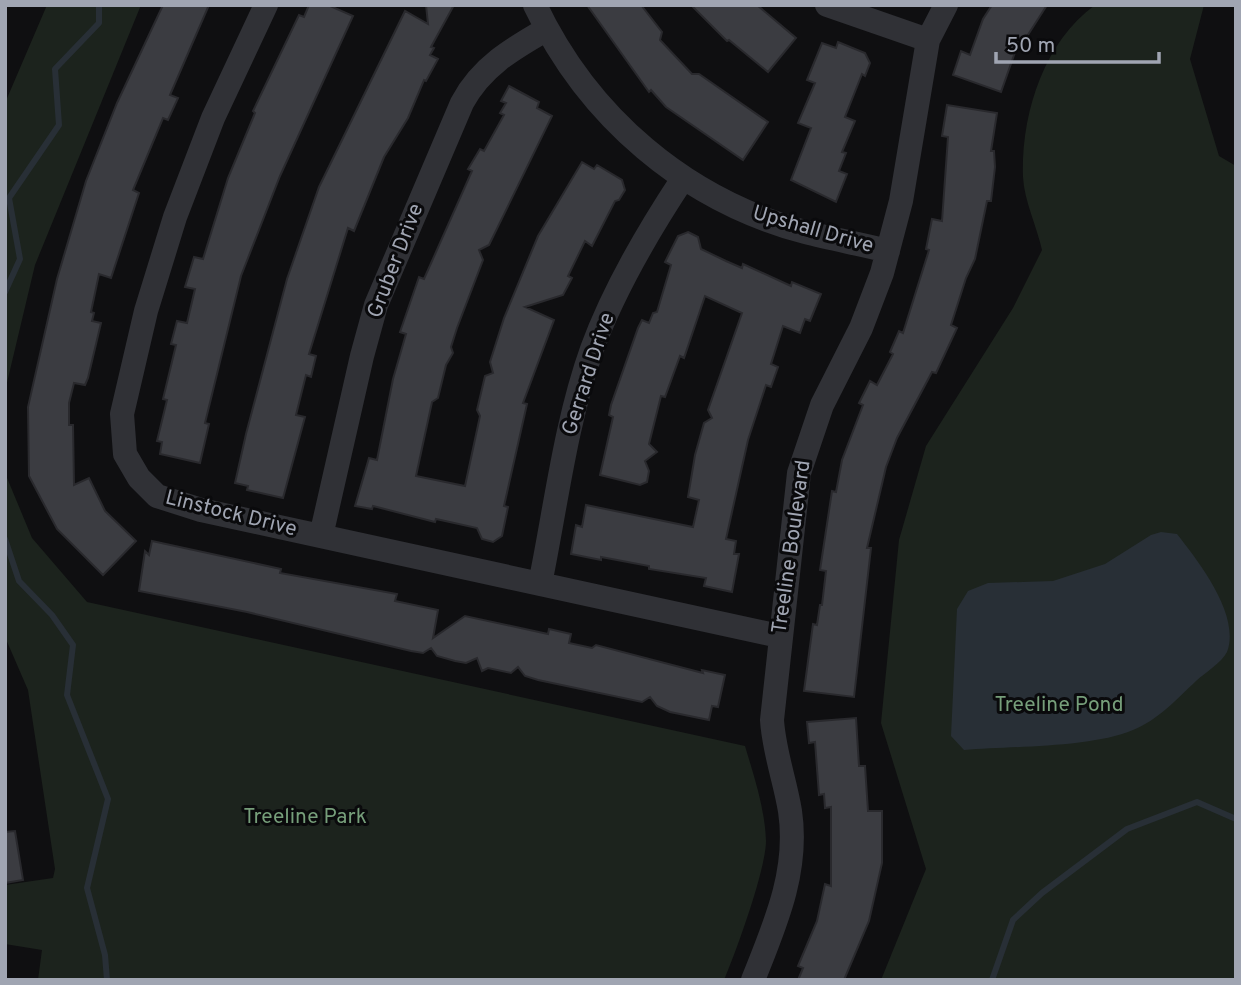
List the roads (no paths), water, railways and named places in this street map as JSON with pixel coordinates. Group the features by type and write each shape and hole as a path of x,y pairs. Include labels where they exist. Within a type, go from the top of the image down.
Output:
{"street":[{"name":"Linstock Drive","path":"265,5 213,118 163,254 122,421 123,442 132,468 157,496 201,510 779,636"},
{"name":"Upshall Drive","path":"536,5 547,29 601,107 661,164 682,180 761,218 804,232 888,251"},
{"path":"827,5 928,40"},
{"name":"Treeline Boulevard","path":"754,980 780,914 791,865 790,810 773,741 772,720 794,498 805,451 822,405 861,328 888,251 901,201 928,40 946,5"},
{"name":"Gruber Drive","path":"321,536 376,305 458,113 473,83 483,72 547,29"},
{"name":"Gerrard Drive","path":"540,584 572,421 593,349 629,269 682,180"}],"waterway":[{"path":"5,292 20,259 9,198 59,125 55,69 99,23 99,5"},
{"path":"5,539 19,581 52,615 73,645 67,695 108,799 87,888 105,955 107,980"},
{"path":"992,980 1013,920 1042,893 1127,829 1197,802 1236,819"}],"park label":[{"name":"Treeline Pond","path":"1059,705"},
{"name":"Treeline Park","path":"305,817"}]}
